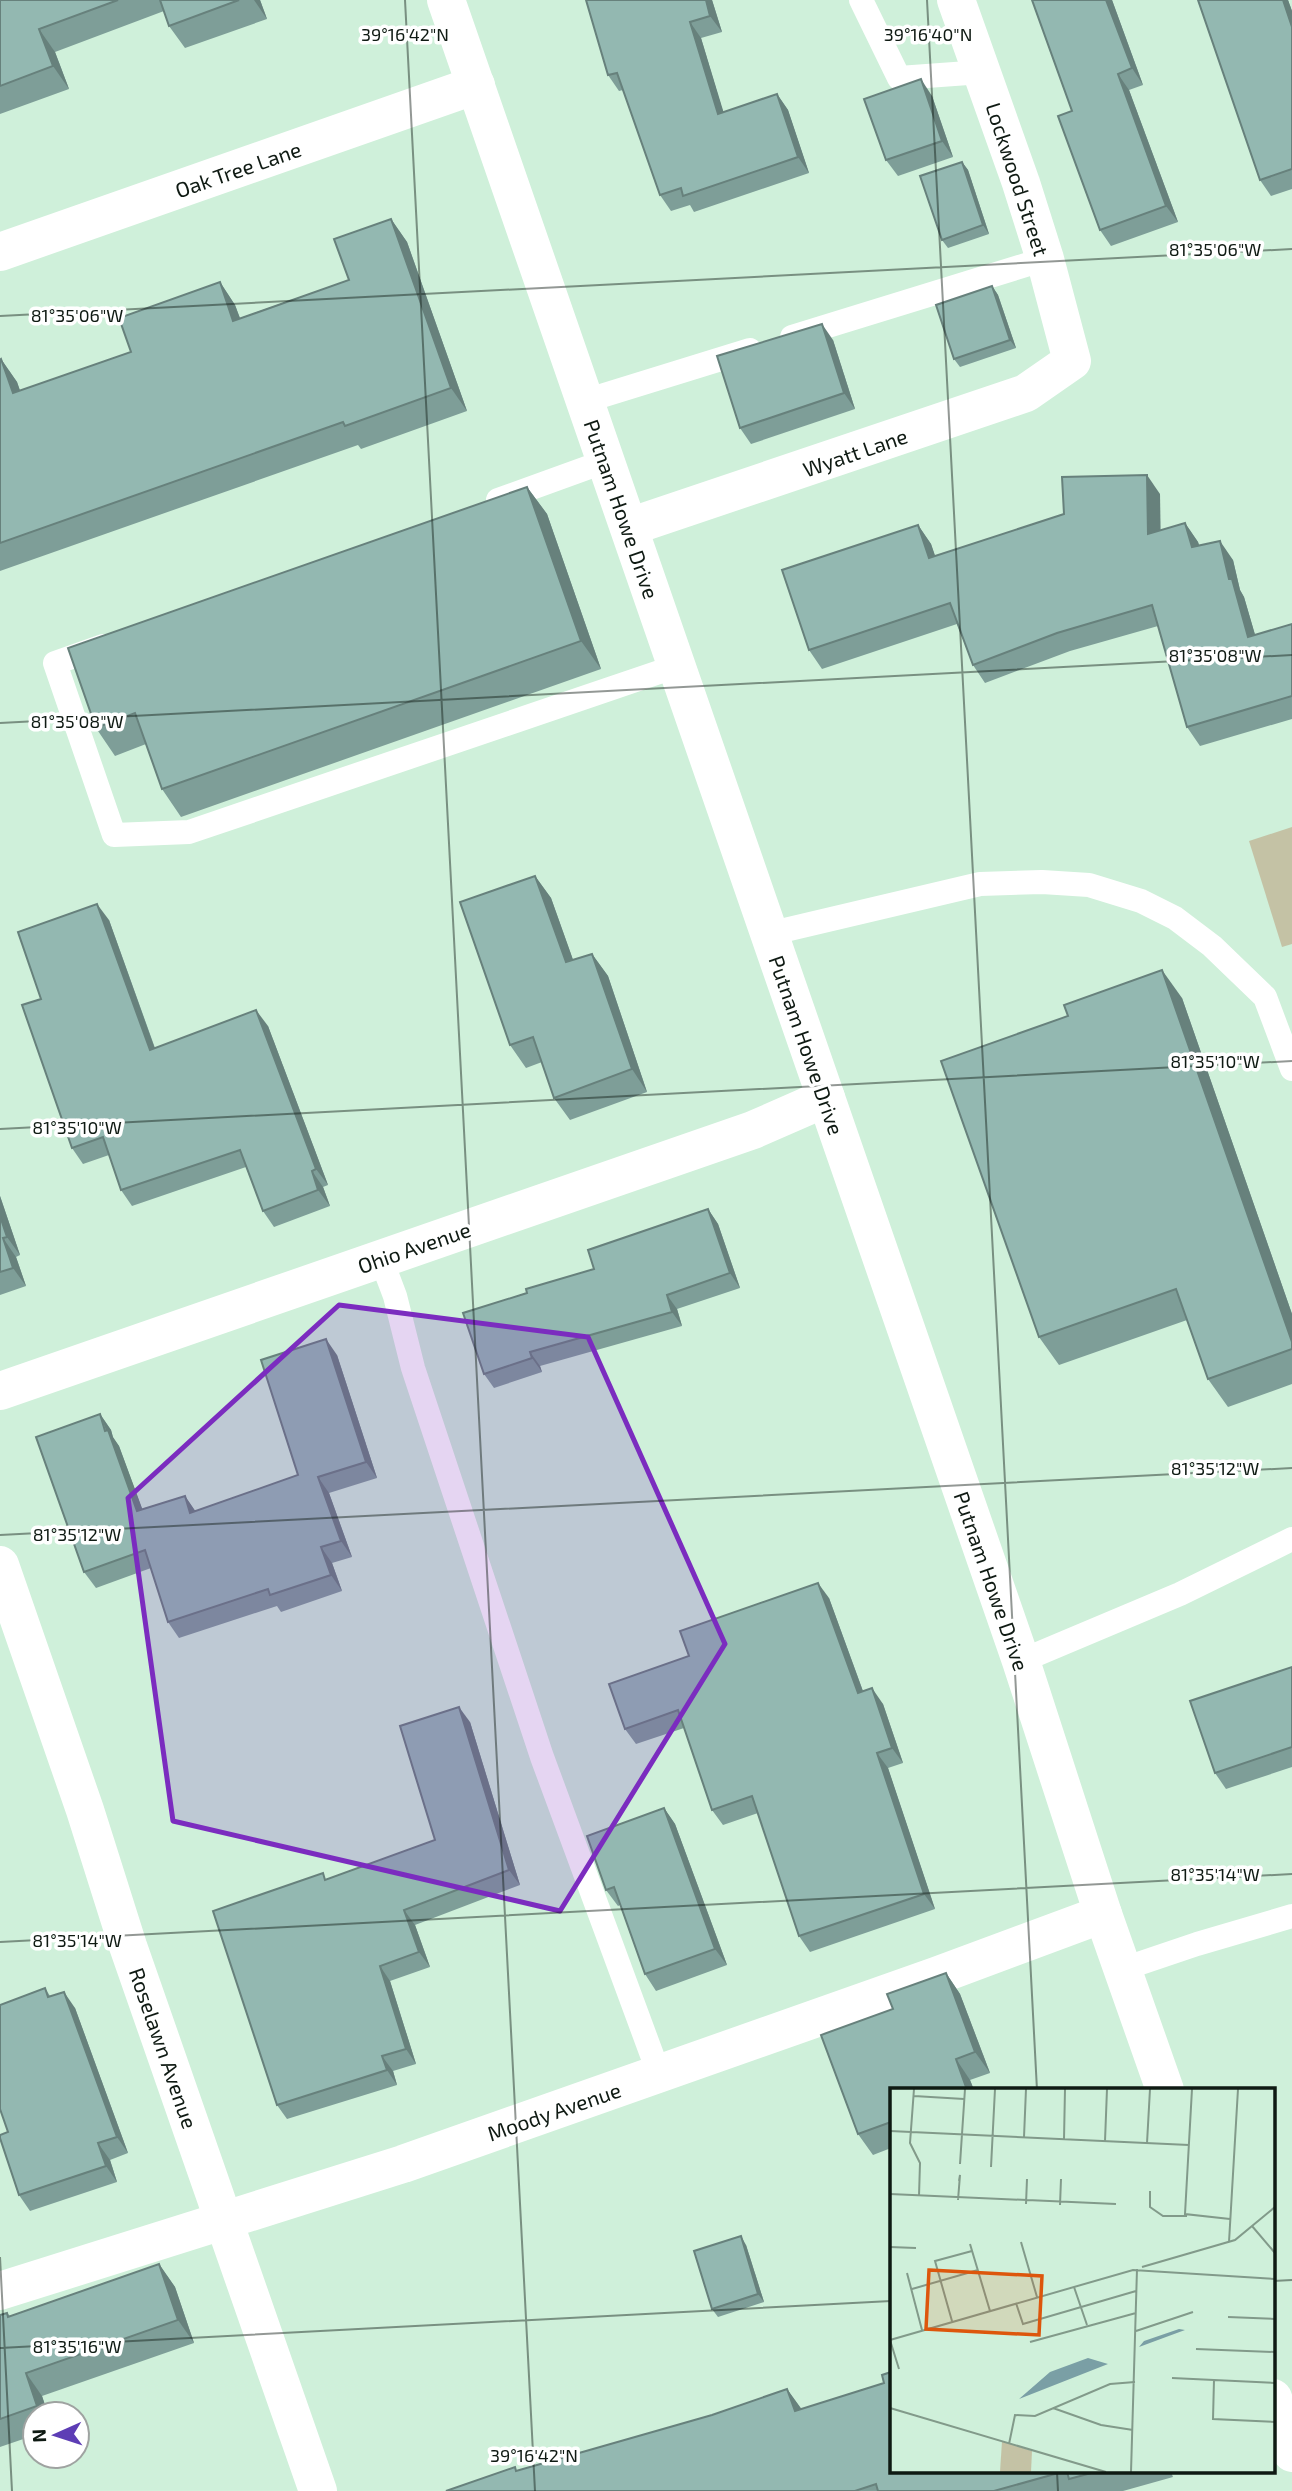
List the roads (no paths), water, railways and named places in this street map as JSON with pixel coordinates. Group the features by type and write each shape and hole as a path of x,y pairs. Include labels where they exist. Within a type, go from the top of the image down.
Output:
{"street":[{"name":"Putnam Howe Drive","path":"446,0 1021,1661 1103,1914 1164,2088"},
{"name":"Lockwood Street","path":"956,0 1021,183 1045,259 1072,361"},
{"name":"Oak Tree Lane","path":"0,252 476,85"},
{"name":"Wyatt Lane","path":"629,527 1026,393 1072,361"},
{"name":"Ohio Avenue","path":"0,1391 753,1130 826,1098"},
{"name":"Roselawn Avenue","path":"0,1565 81,1799 128,1946 318,2491"},
{"name":"Moody Avenue","path":"0,2291 403,2164 936,1976 1103,1914"},
{"path":"1280,2399 1292,2453"}],"lane":[{"path":"861,0 899,78 982,72"},
{"path":"585,401 1045,259"},
{"path":"479,508 606,461"},
{"path":"119,639 55,663 114,835 189,832 677,666"},
{"path":"768,934 980,884 1042,882 1089,885 1141,901 1175,918 1212,946 1265,998 1292,1069"},
{"path":"381,1259 395,1296 414,1368 542,1757 659,2074"},
{"path":"1021,1661 1180,1594 1292,1539"},
{"path":"1122,1969 1292,1916"}]}
